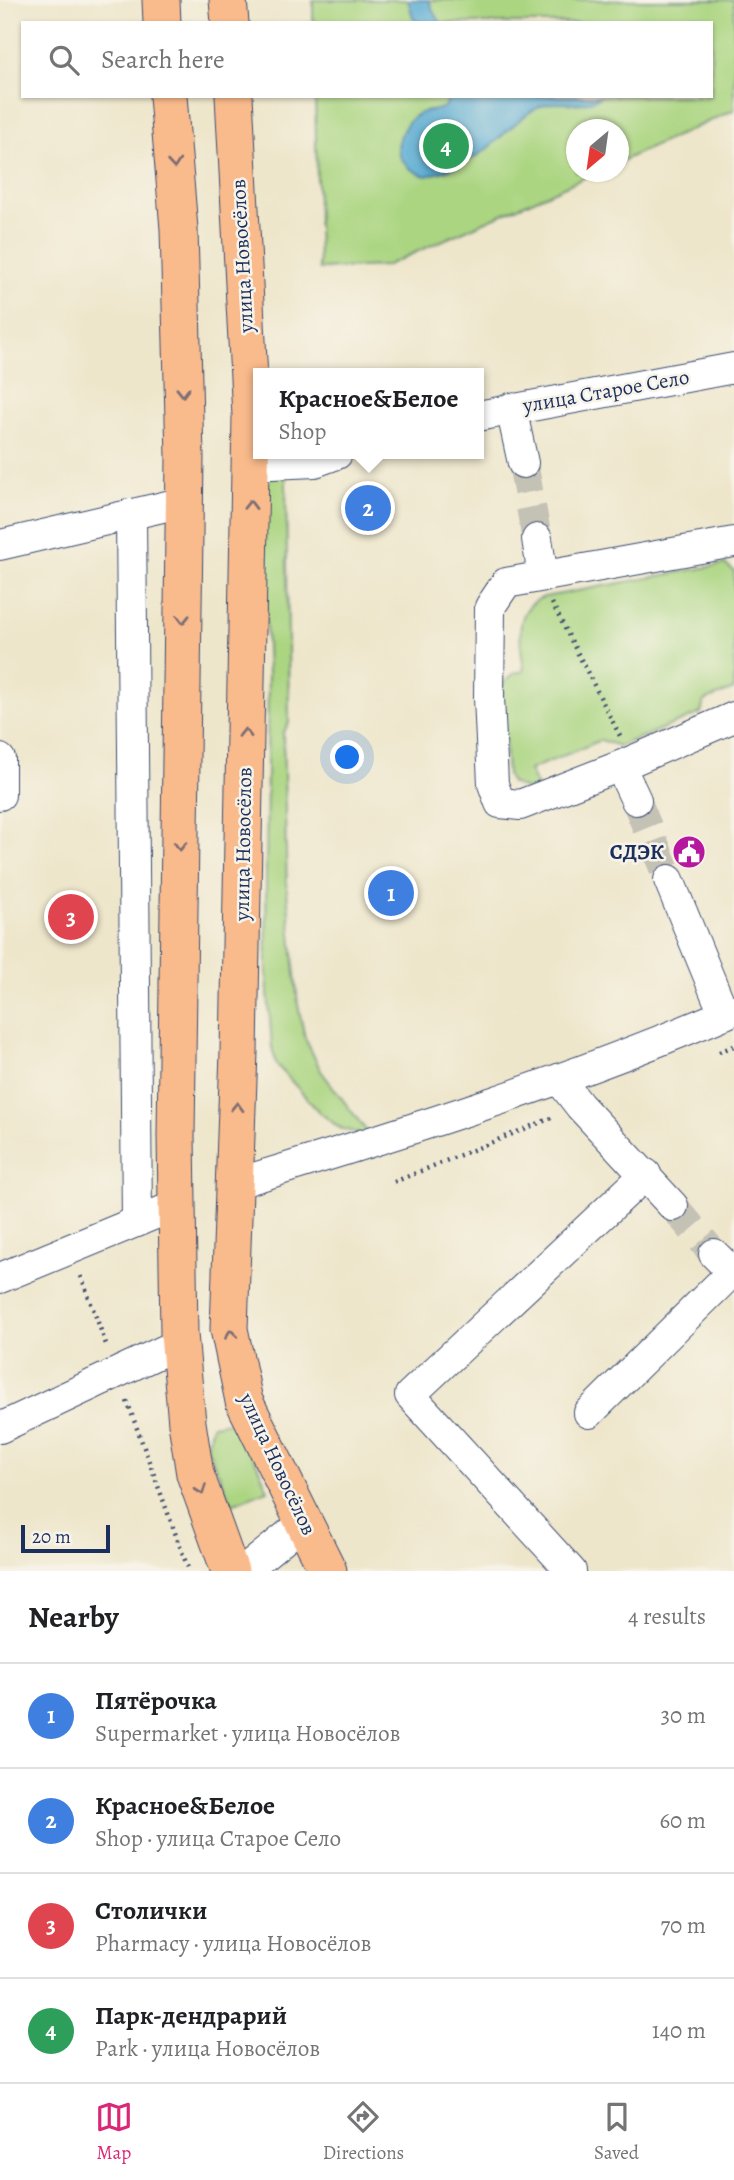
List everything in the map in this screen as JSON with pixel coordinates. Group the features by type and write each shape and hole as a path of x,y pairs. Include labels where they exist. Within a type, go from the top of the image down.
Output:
{"main road":[{"path":"161,0 162,21"},
{"path":"228,0 230,21"},
{"path":"168,98 179,229 184,502 176,1136 180,1343 187,1423 195,1474 230,1571"},
{"name":"улица Новосёлов","path":"234,98 251,416 239,1052 229,1329 244,1401 328,1571"}],"street":[{"name":"улица Старое Село","path":"484,415 734,368"},
{"path":"511,408 523,463"},
{"path":"250,465 315,462 323,459"},
{"path":"0,545 184,502"},
{"path":"131,514 137,1222"},
{"path":"537,539 543,576"},
{"path":"734,542 506,583 490,607 489,697 493,784 500,803 520,805 734,717"},
{"path":"0,760 0,795"},
{"path":"620,766 636,800"},
{"path":"234,1184 377,1141 559,1079 729,1012 669,880"},
{"path":"559,1079 580,1106 673,1206"},
{"path":"571,1571 410,1395 646,1174"},
{"path":"0,1278 177,1205"},
{"path":"589,1413 727,1266"},
{"path":"0,1428 180,1343"},
{"path":"244,1571 304,1522"}],"path":[{"path":"543,576 550,598 621,738 620,766"},
{"path":"71,1249 189,1571"}],"green space":[{"path":"313,0 734,0 734,110 629,157 629,119 566,119 566,182 574,182 385,266 319,269 315,98 713,98 713,21 313,21"},
{"path":"279,474 286,479 289,723 283,733 287,892 298,1005 305,1038 321,1071 371,1137 340,1128 319,1112 276,1064 272,1047 267,978 268,673 261,488 270,477"},
{"path":"725,564 734,571 734,689 704,701 701,713 619,746 601,740 529,770 537,787 527,790 511,783 507,776 502,684 515,673 524,671 520,628 527,610 544,597"},
{"path":"230,1422 242,1429 268,1490 232,1504 207,1447 212,1425"}],"water":[{"path":"408,0 429,0 440,21 417,21 413,18"},
{"path":"449,98 597,98 583,103 552,103 535,109 467,162 426,176 411,169 402,160 400,138 405,126 421,112 444,107"}],"tunnel":[{"path":"523,463 537,539"},
{"path":"636,800 669,880"},
{"path":"673,1206 714,1254"}],"place":[{"name":"Парк-дендрарий","path":"446,146"},
{"name":"Красное&Белое","path":"368,508"},
{"name":"СДЭК","path":"689,852"},
{"name":"Пятёрочка","path":"391,893"},
{"name":"Столички","path":"71,917"}]}
